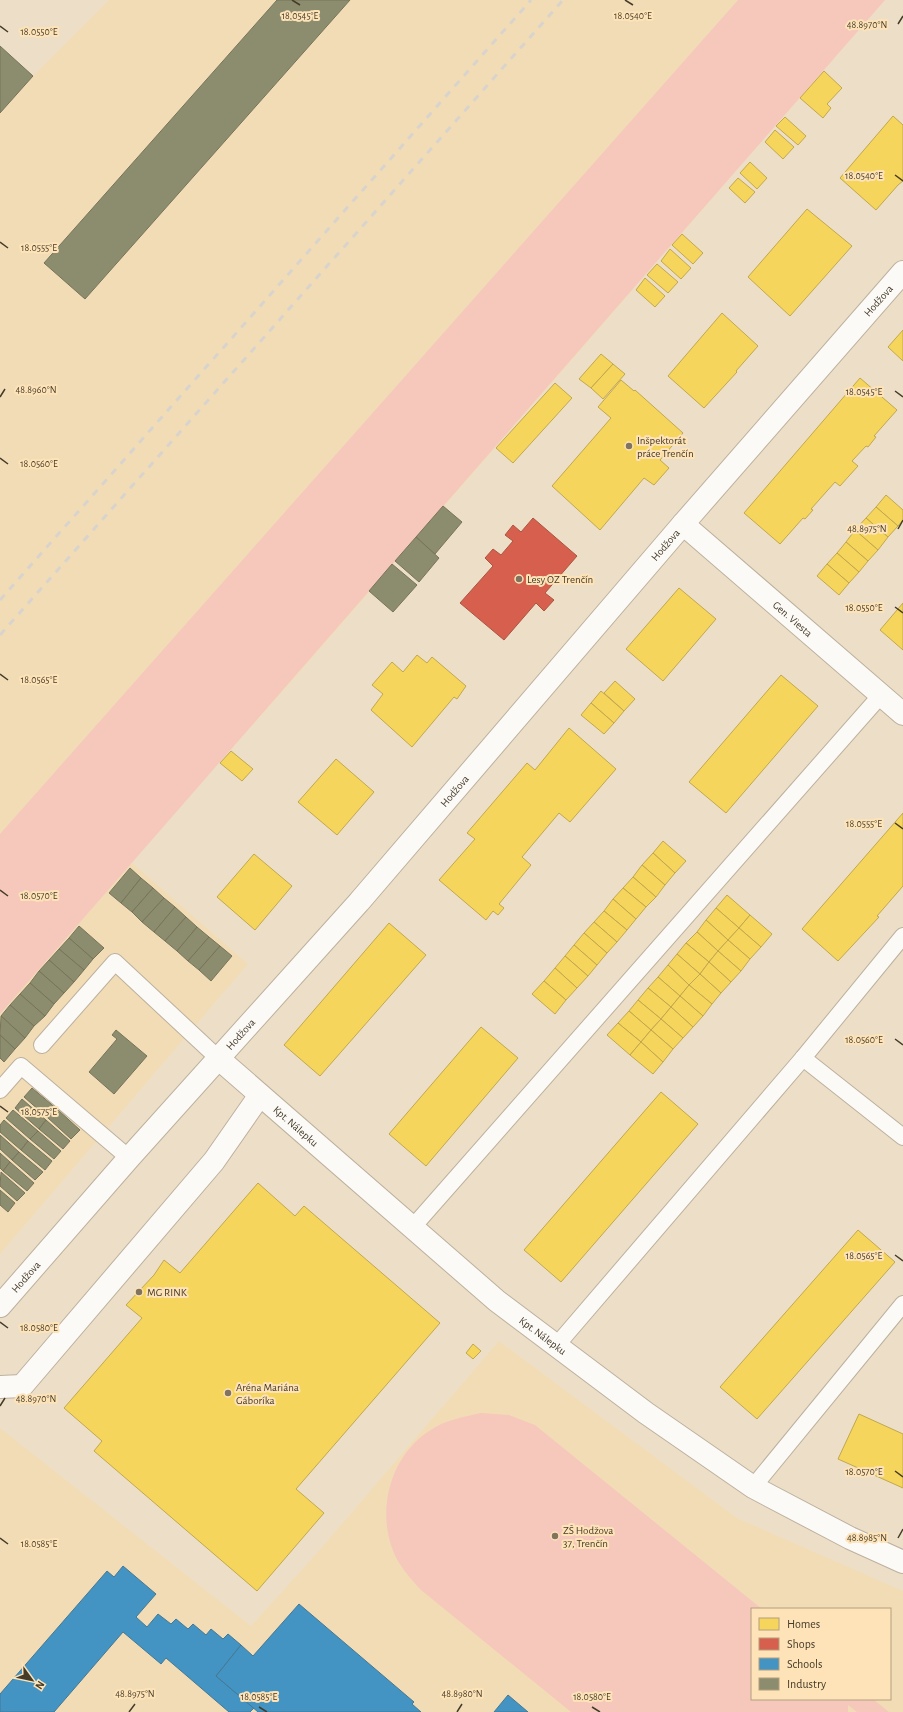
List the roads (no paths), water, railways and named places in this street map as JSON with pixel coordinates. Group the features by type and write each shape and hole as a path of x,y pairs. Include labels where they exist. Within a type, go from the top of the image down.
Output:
{"street":[{"name":"Hodžova","path":"0,1306 129,1158 364,896 683,524 903,272"},
{"name":"Gen. Viesta","path":"683,524 903,714"},
{"name":"Kpt. Nálepku","path":"219,1059 497,1301 646,1413 752,1487 850,1538 903,1562"},
{"path":"0,1387 22,1386 214,1161 260,1095"}],"lane":[{"path":"412,1228 881,695"},
{"path":"556,1346 803,1058 903,936"},
{"path":"42,1045 115,962 219,1059"},
{"path":"803,1058 903,1137"},
{"path":"0,1090 21,1066 129,1158"},
{"path":"752,1487 903,1304"}],"railway":[{"path":"0,600 531,0"},
{"path":"0,635 563,0"}],"place":[{"name":"Inšpektorát práce Trenčín","path":"629,446"},
{"name":"Lesy OZ Trenčín","path":"519,579"},
{"name":"MG RINK","path":"139,1292"},
{"name":"Aréna Mariána Gáboríka","path":"228,1393"},
{"name":"ZŠ Hodžova 37, Trenčín","path":"555,1536"}]}
